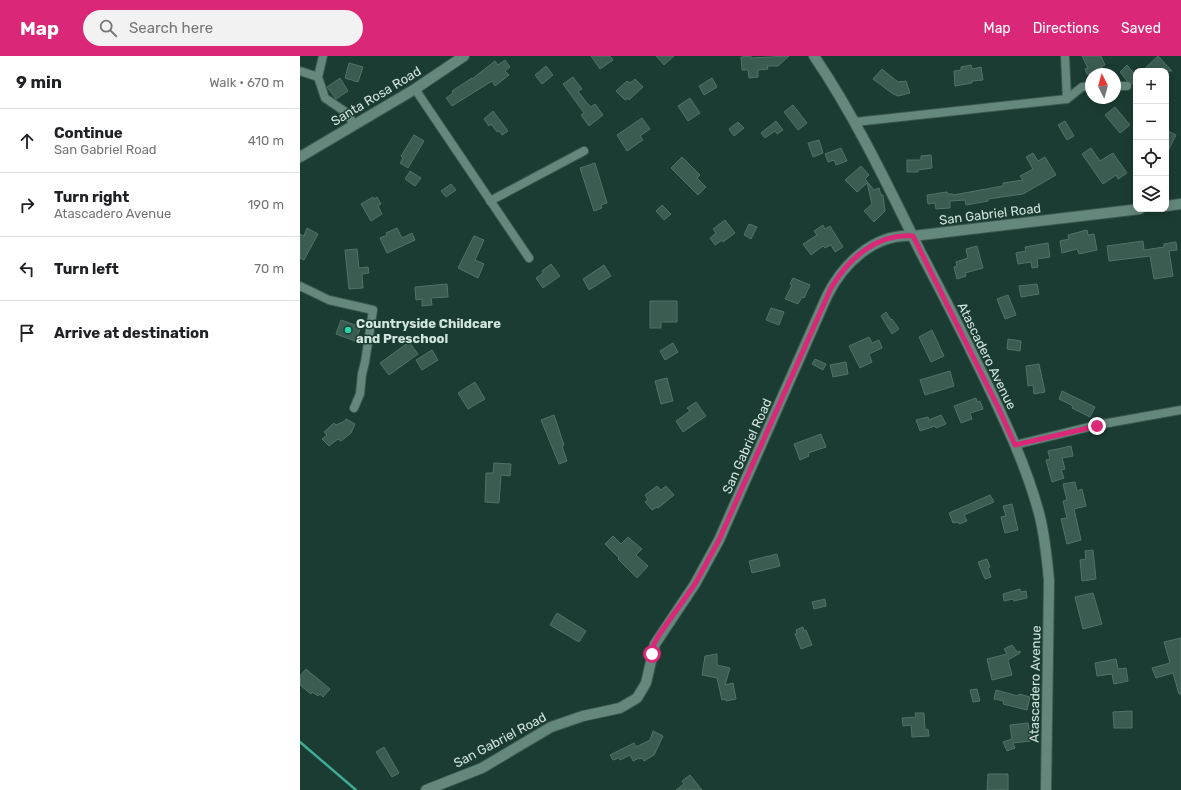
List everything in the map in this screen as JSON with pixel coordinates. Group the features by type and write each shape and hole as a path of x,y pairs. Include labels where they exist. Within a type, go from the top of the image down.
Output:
{"street":[{"path":"323,56 318,77 325,98 347,113 354,124"},
{"name":"Santa Rosa Road","path":"300,157 415,89 464,56"},
{"name":"Atascadero Avenue","path":"814,56 832,81 855,122 913,236 995,400 1032,488 1046,549 1049,580 1046,790"},
{"path":"1065,56 1067,99"},
{"path":"300,71 318,77"},
{"path":"1121,86 1127,86"},
{"path":"855,122 1067,99 1082,87 1085,87"},
{"path":"415,89 529,258"},
{"path":"490,201 584,151"},
{"path":"1169,206 1181,204"},
{"name":"San Gabriel Road","path":"426,790 482,768 551,727 583,716 620,708 637,698 646,683 654,644 695,584 719,540 831,288 848,265 870,247 886,239 902,235 913,236 1133,210"},
{"path":"300,286 330,300 373,310 360,394 354,408"},
{"path":"1015,445 1097,426 1181,410"}],"building":[{"path":"591,56 610,56 613,60 600,69"},
{"path":"656,56 674,56 664,65"},
{"path":"751,56 751,58 789,56 778,66 767,66 768,69 758,70 758,77 749,78 748,70 742,70 741,57"},
{"path":"1082,56 1101,56 1105,65 1102,68 1088,68"},
{"path":"1158,56 1172,71 1169,71 1169,68 1145,68"},
{"path":"505,60 510,67 505,71 509,75 495,86 492,81 452,106 446,98 453,93 452,91 472,79 495,61 498,65"},
{"path":"349,63 363,67 358,82 345,78"},
{"path":"971,65 972,69 981,67 983,80 972,81 972,83 955,86 954,71 961,70 961,67"},
{"path":"1127,65 1133,72 1133,85 1127,81 1121,71"},
{"path":"546,66 553,75 542,84 535,75"},
{"path":"882,69 898,82 906,81 910,93 898,96 873,79"},
{"path":"573,77 582,89 578,91 586,102 591,107 595,104 603,115 589,126 581,115 584,113 563,84"},
{"path":"340,78 348,91 336,99 327,87"},
{"path":"712,78 717,87 704,95 699,86"},
{"path":"635,79 643,87 629,100 628,98 625,100 616,91 627,81 630,83"},
{"path":"690,98 700,113 688,121 678,106"},
{"path":"793,105 807,123 798,130 784,112"},
{"path":"1115,107 1130,125 1120,133 1105,115"},
{"path":"493,111 508,131 502,135 499,131 497,132 491,124 489,126 484,119"},
{"path":"642,118 650,129 640,136 643,140 627,151 617,135"},
{"path":"776,121 783,130 777,134 775,131 765,138 761,133"},
{"path":"1065,121 1074,136 1067,140 1058,125"},
{"path":"738,122 744,128 734,136 729,129"},
{"path":"1169,132 1176,135 1169,149"},
{"path":"414,135 424,141 408,168 400,163 403,158 401,156"},
{"path":"819,140 823,153 813,157 808,143"},
{"path":"841,148 847,161 836,165 834,160 828,162 825,154"},
{"path":"1091,148 1100,161 1113,153 1127,173 1118,179 1116,175 1103,184 1082,154"},
{"path":"1033,153 1038,161 1045,157 1056,175 1023,194 988,199 988,201 966,205 965,200 950,201 950,208 936,209 935,203 928,204 927,195 947,192 948,194 953,195 1003,186 1003,183 1023,180 1020,176 1033,169 1026,157"},
{"path":"931,155 932,168 918,170 918,172 907,172 907,160 921,160 921,156"},
{"path":"682,157 700,175 697,178 706,187 698,195 671,168"},
{"path":"595,163 607,203 601,205 602,208 594,211 580,168"},
{"path":"861,166 869,175 865,179 874,190 879,188 881,195 883,195 885,211 874,222 864,211 872,204 867,183 857,192 845,180"},
{"path":"410,171 421,178 415,186 405,179"},
{"path":"451,184 456,190 446,197 441,191"},
{"path":"373,197 374,199 377,197 381,204 378,206 382,214 371,221 361,204"},
{"path":"662,205 671,214 664,220 656,211"},
{"path":"725,220 735,233 723,242 722,240 715,245 710,238 716,233 713,229"},
{"path":"749,224 757,227 751,239 744,235"},
{"path":"823,225 825,229 830,226 843,247 835,252 831,245 825,248 823,246 811,255 803,244 817,235 814,231"},
{"path":"307,228 318,234 304,260 300,258 300,234 304,236"},
{"path":"397,228 402,238 412,233 415,240 387,253 380,238 387,235 386,233"},
{"path":"1087,230 1088,235 1094,234 1097,250 1079,254 1077,249 1062,253 1060,241 1069,239 1068,235"},
{"path":"474,236 484,240 475,260 484,264 478,278 458,268"},
{"path":"1143,241 1144,250 1164,247 1164,244 1176,242 1177,250 1169,251 1173,276 1154,279 1150,256 1109,261 1107,246"},
{"path":"1048,243 1050,257 1037,259 1038,267 1032,268 1031,262 1018,264 1016,253 1026,251 1025,247"},
{"path":"977,246 983,268 965,273 966,276 957,279 954,267 957,266 956,262 968,258 966,249"},
{"path":"357,249 359,268 368,267 369,273 362,274 363,288 349,289 345,250"},
{"path":"551,264 560,276 543,288 536,278"},
{"path":"604,265 611,276 589,290 583,279"},
{"path":"793,278 810,285 804,298 802,297 798,304 785,299 792,285 790,284"},
{"path":"447,284 448,297 431,298 432,305 422,306 422,299 416,300 415,287"},
{"path":"1037,284 1039,294 1021,297 1019,286"},
{"path":"1008,295 1016,315 1005,319 997,299"},
{"path":"650,301 677,301 677,322 661,322 661,328 650,328"},
{"path":"771,308 784,312 779,325 766,320"},
{"path":"886,312 899,329 892,334 881,316"},
{"name":"Countryside Childcare and Preschool","path":"341,320 361,327 355,341 336,334"},
{"path":"932,330 944,356 931,362 919,337"},
{"path":"869,337 872,343 879,340 882,348 869,354 872,362 860,368 849,346"},
{"path":"1008,339 1021,341 1020,351 1007,349"},
{"path":"409,342 418,354 389,375 380,363"},
{"path":"673,343 678,352 665,360 660,351"},
{"path":"432,350 438,360 422,370 416,360"},
{"path":"815,359 826,364 823,370 812,364"},
{"path":"846,362 848,374 833,377 830,365"},
{"path":"1039,364 1045,392 1034,394 1033,385 1028,386 1026,366"},
{"path":"950,371 954,386 925,395 920,380"},
{"path":"667,378 673,401 661,404 655,381"},
{"path":"475,382 485,399 468,409 458,393"},
{"path":"1062,391 1095,407 1090,417 1072,408 1073,406 1059,399"},
{"path":"976,398 977,402 980,401 983,409 970,413 972,419 961,423 954,406"},
{"path":"696,402 706,416 683,432 676,421 690,411 687,408"},
{"path":"554,415 564,445 562,446 567,461 559,464 541,420"},
{"path":"941,415 946,424 936,428 935,426 920,431 916,420 928,417 929,420"},
{"path":"346,419 355,424 351,433 341,441 338,439 329,446 322,439 327,435 324,432 334,423 336,425 345,421"},
{"path":"821,434 826,447 808,453 809,456 800,460 794,444"},
{"path":"1071,446 1073,456 1062,458 1065,469 1061,470 1064,478 1052,482 1046,460 1050,459 1048,451"},
{"path":"494,463 511,464 510,476 501,475 499,503 485,502 486,473 493,473"},
{"path":"1075,482 1077,491 1082,489 1086,506 1074,509 1081,540 1067,544 1061,519 1067,518 1063,501 1067,500 1063,484"},
{"path":"657,486 661,490 666,486 674,495 658,508 657,507 652,510 645,502 648,500 645,495"},
{"path":"990,495 994,502 964,515 967,521 959,524 958,522 953,523 949,513"},
{"path":"1012,504 1018,530 1005,533 1001,517 1006,516 1003,506"},
{"path":"613,536 621,544 628,537 642,549 636,555 648,566 637,578 605,544"},
{"path":"1093,550 1096,579 1082,581 1080,560 1086,559 1085,551"},
{"path":"777,554 780,566 752,573 749,561"},
{"path":"987,559 991,577 985,579 978,562"},
{"path":"1020,589 1021,592 1026,591 1027,598 1014,601 1013,599 1004,601 1003,594"},
{"path":"1093,593 1102,624 1083,629 1075,597"},
{"path":"825,599 826,606 814,609 812,602"},
{"path":"557,613 586,631 579,642 550,625"},
{"path":"803,627 804,631 806,630 812,645 801,649 795,634 797,633 796,630"},
{"path":"1181,638 1181,694 1179,694 1173,673 1156,678 1152,668 1170,663 1164,642"},
{"path":"1012,645 1017,652 1020,651 1020,653 1008,660 1012,675 992,680 987,659 1007,654 1004,649"},
{"path":"717,654 717,665 730,668 725,685 733,683 736,699 726,701 726,699 722,700 717,678 702,675 705,656"},
{"path":"1116,659 1118,669 1126,668 1128,681 1114,684 1112,674 1097,676 1095,663"},
{"path":"306,669 330,689 323,697 320,694 318,696 312,692 311,694 300,685 300,676"},
{"path":"977,689 980,701 973,702 970,690"},
{"path":"996,690 1018,696 1019,694 1030,697 1027,710 1003,704 1004,701 994,699"},
{"path":"1132,711 1132,728 1114,728 1113,712"},
{"path":"915,713 924,713 925,730 928,729 929,736 912,737 911,725 903,726 902,718 916,717"},
{"path":"1028,723 1031,741 1013,743 1015,748 1007,751 1003,742 1012,739 1010,725"},
{"path":"653,731 663,736 654,755 644,761 642,758 639,758 633,761 630,755 620,760 619,758 613,760 610,755 634,743 636,747 650,740"},
{"path":"384,747 399,773 392,777 376,752"},
{"path":"988,774 1008,774 1008,790 987,790"},
{"path":"690,775 702,790 676,790 684,784 682,781"}],"waterway":[{"path":"300,742 356,790"}],"place":[{"name":"Countryside Childcare and Preschool","path":"348,330"}],"route":[{"path":"652,654 654,644 659,635 695,584 719,540 831,288 841,272 854,258 870,247 886,239 902,235 913,236 998,407 1015,445 1097,426"}]}
